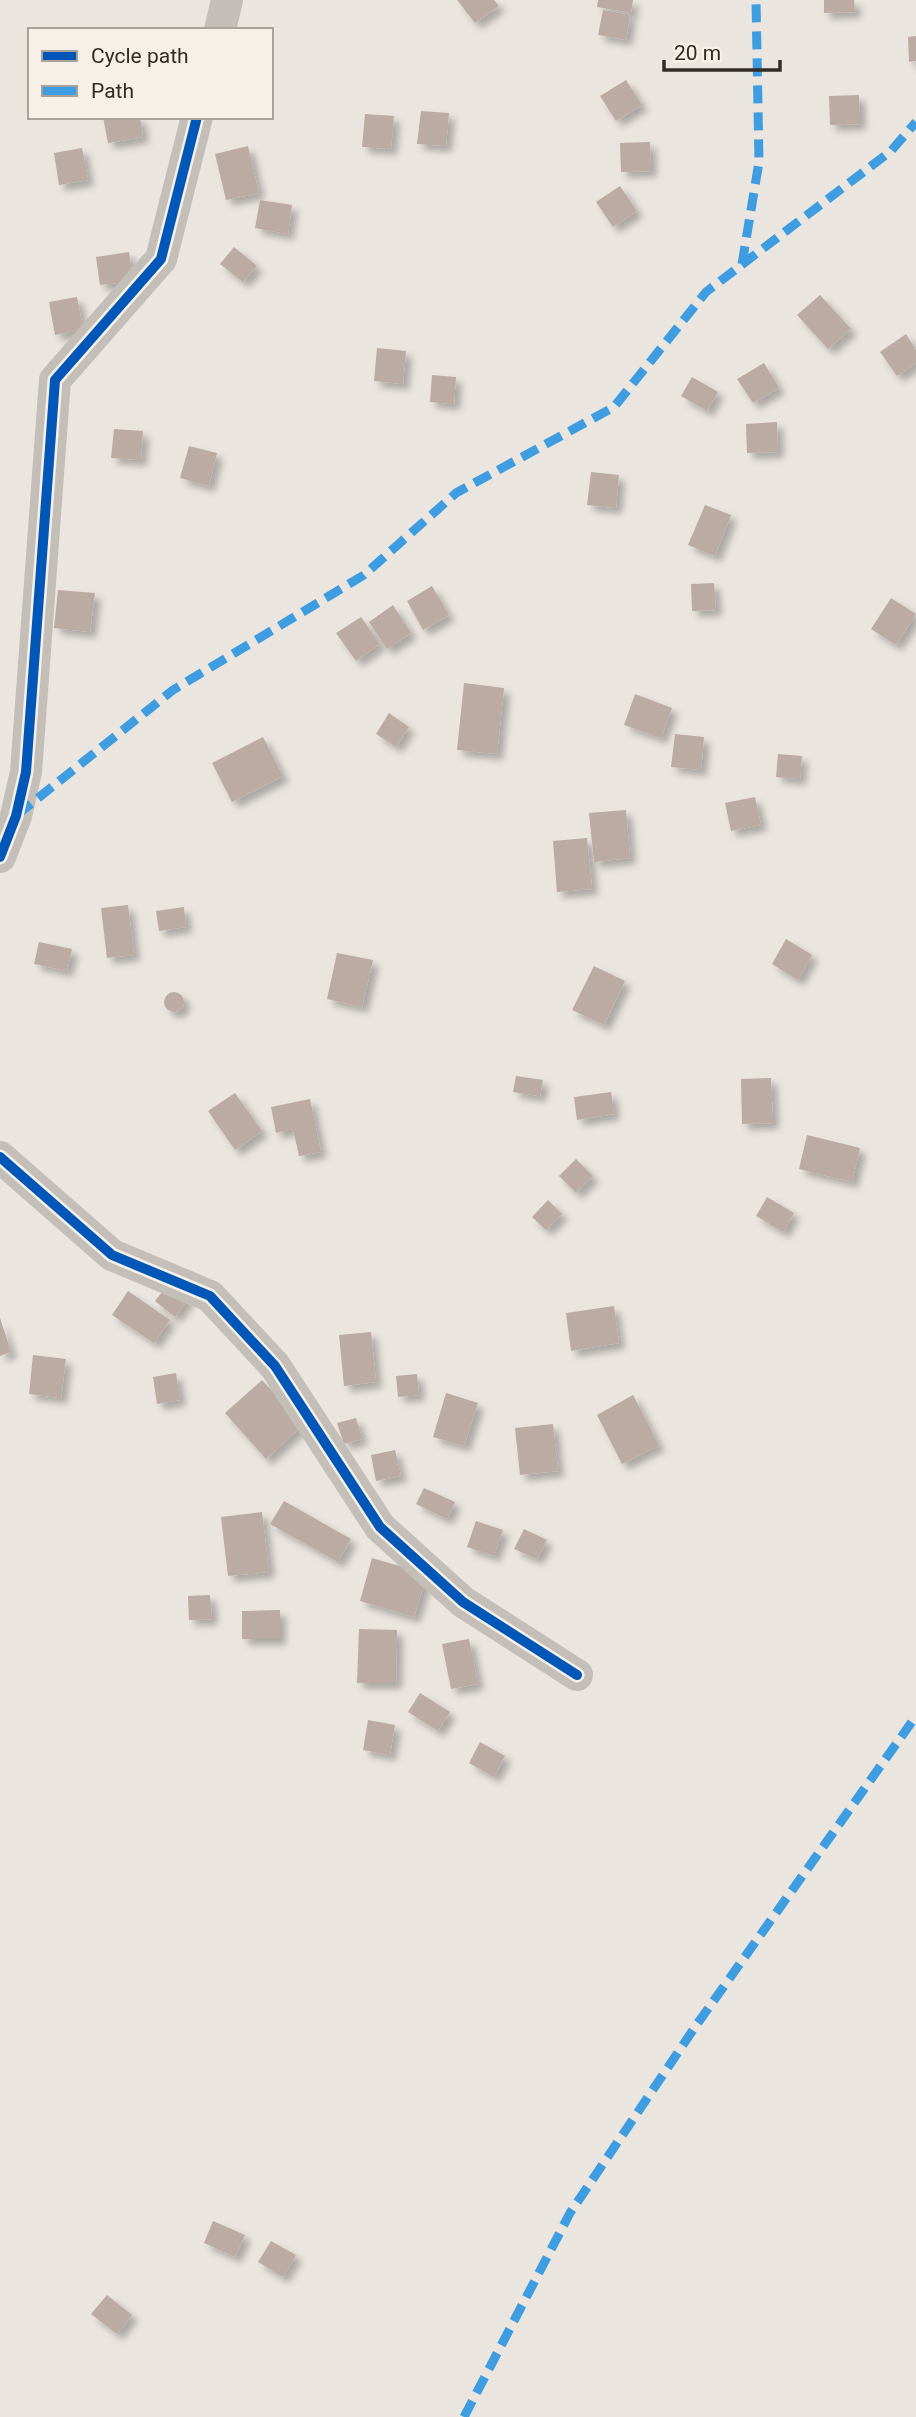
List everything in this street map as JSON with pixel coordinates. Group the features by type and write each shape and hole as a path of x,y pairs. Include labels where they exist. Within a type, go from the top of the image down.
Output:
{"street":[{"path":"220,28 227,0"},
{"path":"0,857 16,816 26,772 55,380 161,259 196,119"},
{"path":"0,1157 112,1255 210,1296 275,1366 380,1527 464,1602 577,1675"}],"building":[{"path":"457,0 494,0 499,6 475,23"},
{"path":"598,0 633,0 631,13 597,7"},
{"path":"824,0 854,0 855,12 824,13"},
{"path":"603,10 630,15 626,40 598,35"},
{"path":"916,36 916,61 909,62 908,37"},
{"path":"626,80 642,105 616,121 600,96"},
{"path":"859,95 860,124 830,125 829,96"},
{"path":"421,111 449,113 446,146 417,144"},
{"path":"365,114 394,116 391,149 362,147"},
{"path":"103,119 140,119 143,137 108,143"},
{"path":"650,142 651,171 621,172 620,143"},
{"path":"248,146 259,193 226,200 215,154"},
{"path":"82,148 88,180 59,185 54,153"},
{"path":"620,186 637,211 613,227 596,202"},
{"path":"260,200 292,205 288,234 255,228"},
{"path":"234,247 257,266 243,282 220,264"},
{"path":"129,252 133,281 100,285 96,257"},
{"path":"820,295 851,329 828,349 797,315"},
{"path":"77,297 83,329 55,335 49,302"},
{"path":"906,334 916,350 916,363 897,376 880,352"},
{"path":"377,348 406,351 403,384 374,381"},
{"path":"764,363 779,388 753,403 737,379"},
{"path":"432,375 456,377 454,404 430,402"},
{"path":"692,377 718,392 707,411 681,396"},
{"path":"777,422 778,452 747,453 746,424"},
{"path":"114,429 143,431 141,460 111,458"},
{"path":"189,446 217,453 209,486 180,478"},
{"path":"591,472 619,475 616,508 587,505"},
{"path":"705,505 731,515 715,556 688,545"},
{"path":"714,583 716,610 692,611 691,584"},
{"path":"432,586 449,615 423,630 407,601"},
{"path":"58,590 95,593 90,632 54,628"},
{"path":"891,598 916,614 896,645 871,629"},
{"path":"393,605 411,633 387,649 369,622"},
{"path":"361,617 380,644 356,661 336,633"},
{"path":"464,683 504,688 497,754 457,750"},
{"path":"635,694 672,708 661,738 624,725"},
{"path":"389,713 409,727 396,747 376,734"},
{"path":"675,734 704,737 701,770 671,767"},
{"path":"263,737 283,776 232,802 212,763"},
{"path":"778,754 802,756 800,779 776,777"},
{"path":"755,797 761,825 731,831 725,803"},
{"path":"626,810 630,858 594,862 589,813"},
{"path":"587,838 592,889 557,892 553,841"},
{"path":"128,905 134,955 107,958 101,908"},
{"path":"184,907 186,927 159,931 156,911"},
{"path":"786,939 812,955 798,980 772,964"},
{"path":"39,942 72,949 67,971 34,964"},
{"path":"337,953 373,960 362,1007 327,999"},
{"path":"594,966 625,981 604,1025 572,1010"},
{"path":"174,992 181,995 184,1002 181,1009 174,1012 167,1009 164,1002 167,995"},
{"path":"516,1076 543,1080 540,1096 513,1092"},
{"path":"771,1078 773,1123 742,1124 741,1079"},
{"path":"611,1092 614,1114 577,1120 574,1097"},
{"path":"235,1093 262,1131 235,1150 208,1111"},
{"path":"310,1099 321,1152 299,1156 293,1129 276,1133 271,1107"},
{"path":"807,1135 860,1148 852,1182 799,1169"},
{"path":"576,1159 593,1176 576,1193 559,1176"},
{"path":"767,1197 794,1213 783,1232 756,1216"},
{"path":"548,1200 562,1214 546,1230 532,1217"},
{"path":"169,1283 189,1298 175,1317 155,1301"},
{"path":"128,1291 170,1320 154,1343 112,1315"},
{"path":"614,1306 619,1343 571,1351 566,1313"},
{"path":"0,1318 11,1352 0,1356"},
{"path":"371,1332 376,1382 344,1386 339,1335"},
{"path":"33,1355 66,1359 61,1398 29,1394"},
{"path":"176,1373 180,1400 157,1404 153,1377"},
{"path":"417,1374 419,1395 398,1397 396,1376"},
{"path":"262,1380 303,1425 266,1459 225,1413"},
{"path":"446,1393 478,1403 464,1446 433,1437"},
{"path":"633,1395 659,1445 622,1464 597,1415"},
{"path":"356,1418 362,1439 344,1444 337,1423"},
{"path":"553,1424 558,1471 520,1475 515,1428"},
{"path":"395,1450 401,1476 376,1481 371,1455"},
{"path":"424,1488 455,1502 447,1519 416,1504"},
{"path":"284,1501 351,1539 338,1562 270,1524"},
{"path":"262,1512 269,1572 228,1576 221,1517"},
{"path":"476,1521 503,1530 494,1556 467,1547"},
{"path":"524,1529 547,1540 537,1559 514,1549"},
{"path":"372,1558 427,1574 414,1617 360,1601"},
{"path":"210,1595 212,1619 189,1620 188,1596"},
{"path":"280,1610 280,1639 242,1639 242,1611"},
{"path":"359,1629 397,1630 396,1683 357,1683"},
{"path":"469,1639 478,1684 451,1689 442,1644"},
{"path":"420,1693 450,1712 438,1731 408,1712"},
{"path":"368,1720 395,1725 390,1755 363,1750"},
{"path":"480,1742 505,1756 494,1777 469,1763"},
{"path":"213,2221 245,2235 235,2257 204,2243"},
{"path":"271,2241 296,2255 283,2277 258,2262"},
{"path":"107,2295 132,2315 117,2334 91,2314"}],"marked path":[{"path":"742,264 759,162 756,0"},
{"path":"17,815 173,690 364,575 456,493 614,407 706,292 891,151 916,122"},
{"path":"464,2417 570,2213 695,2027 916,1716"}],"cycle path":[{"path":"0,857 16,816 26,772 55,380 161,259 196,119"},
{"path":"0,1157 112,1255 210,1296 275,1366 380,1527 463,1602 577,1675"}]}
